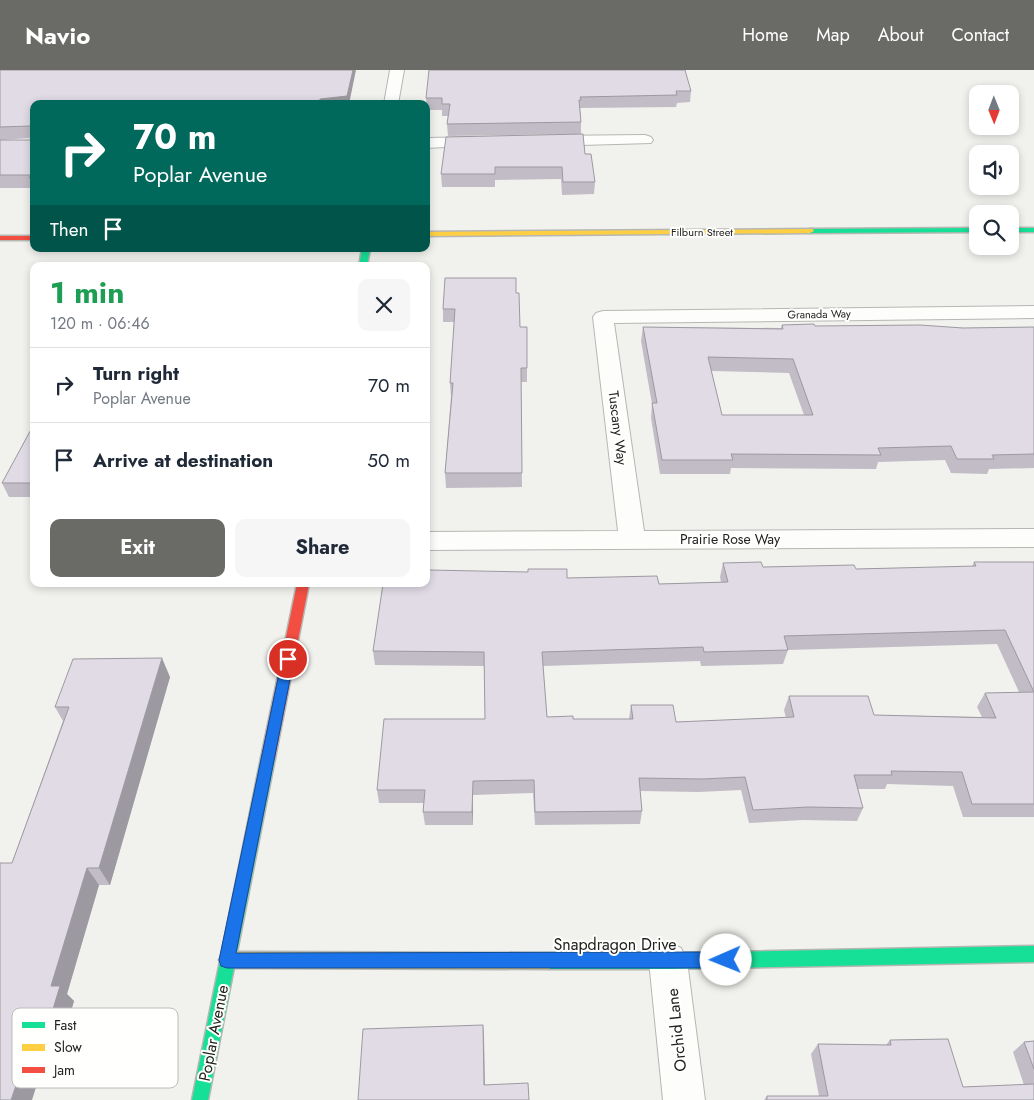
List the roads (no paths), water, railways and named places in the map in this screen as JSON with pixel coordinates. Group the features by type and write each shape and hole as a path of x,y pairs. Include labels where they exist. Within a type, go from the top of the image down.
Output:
{"street":[{"path":"391,100 396,70"},
{"path":"536,142 645,140"},
{"path":"430,143 496,142"},
{"name":"Filburn Street","path":"430,234 969,230"},
{"path":"1019,230 1034,230"},
{"path":"0,238 30,238"},
{"name":"Granada Way","path":"604,317 1034,312"},
{"name":"Tuscany Way","path":"604,317 632,540"},
{"name":"Prairie Rose Way","path":"430,541 1034,538"},
{"name":"Poplar Avenue","path":"200,1100 302,587"},
{"name":"Snapdragon Drive","path":"227,960 668,961 1034,954"},
{"name":"Orchid Lane","path":"668,961 684,1100"}]}
